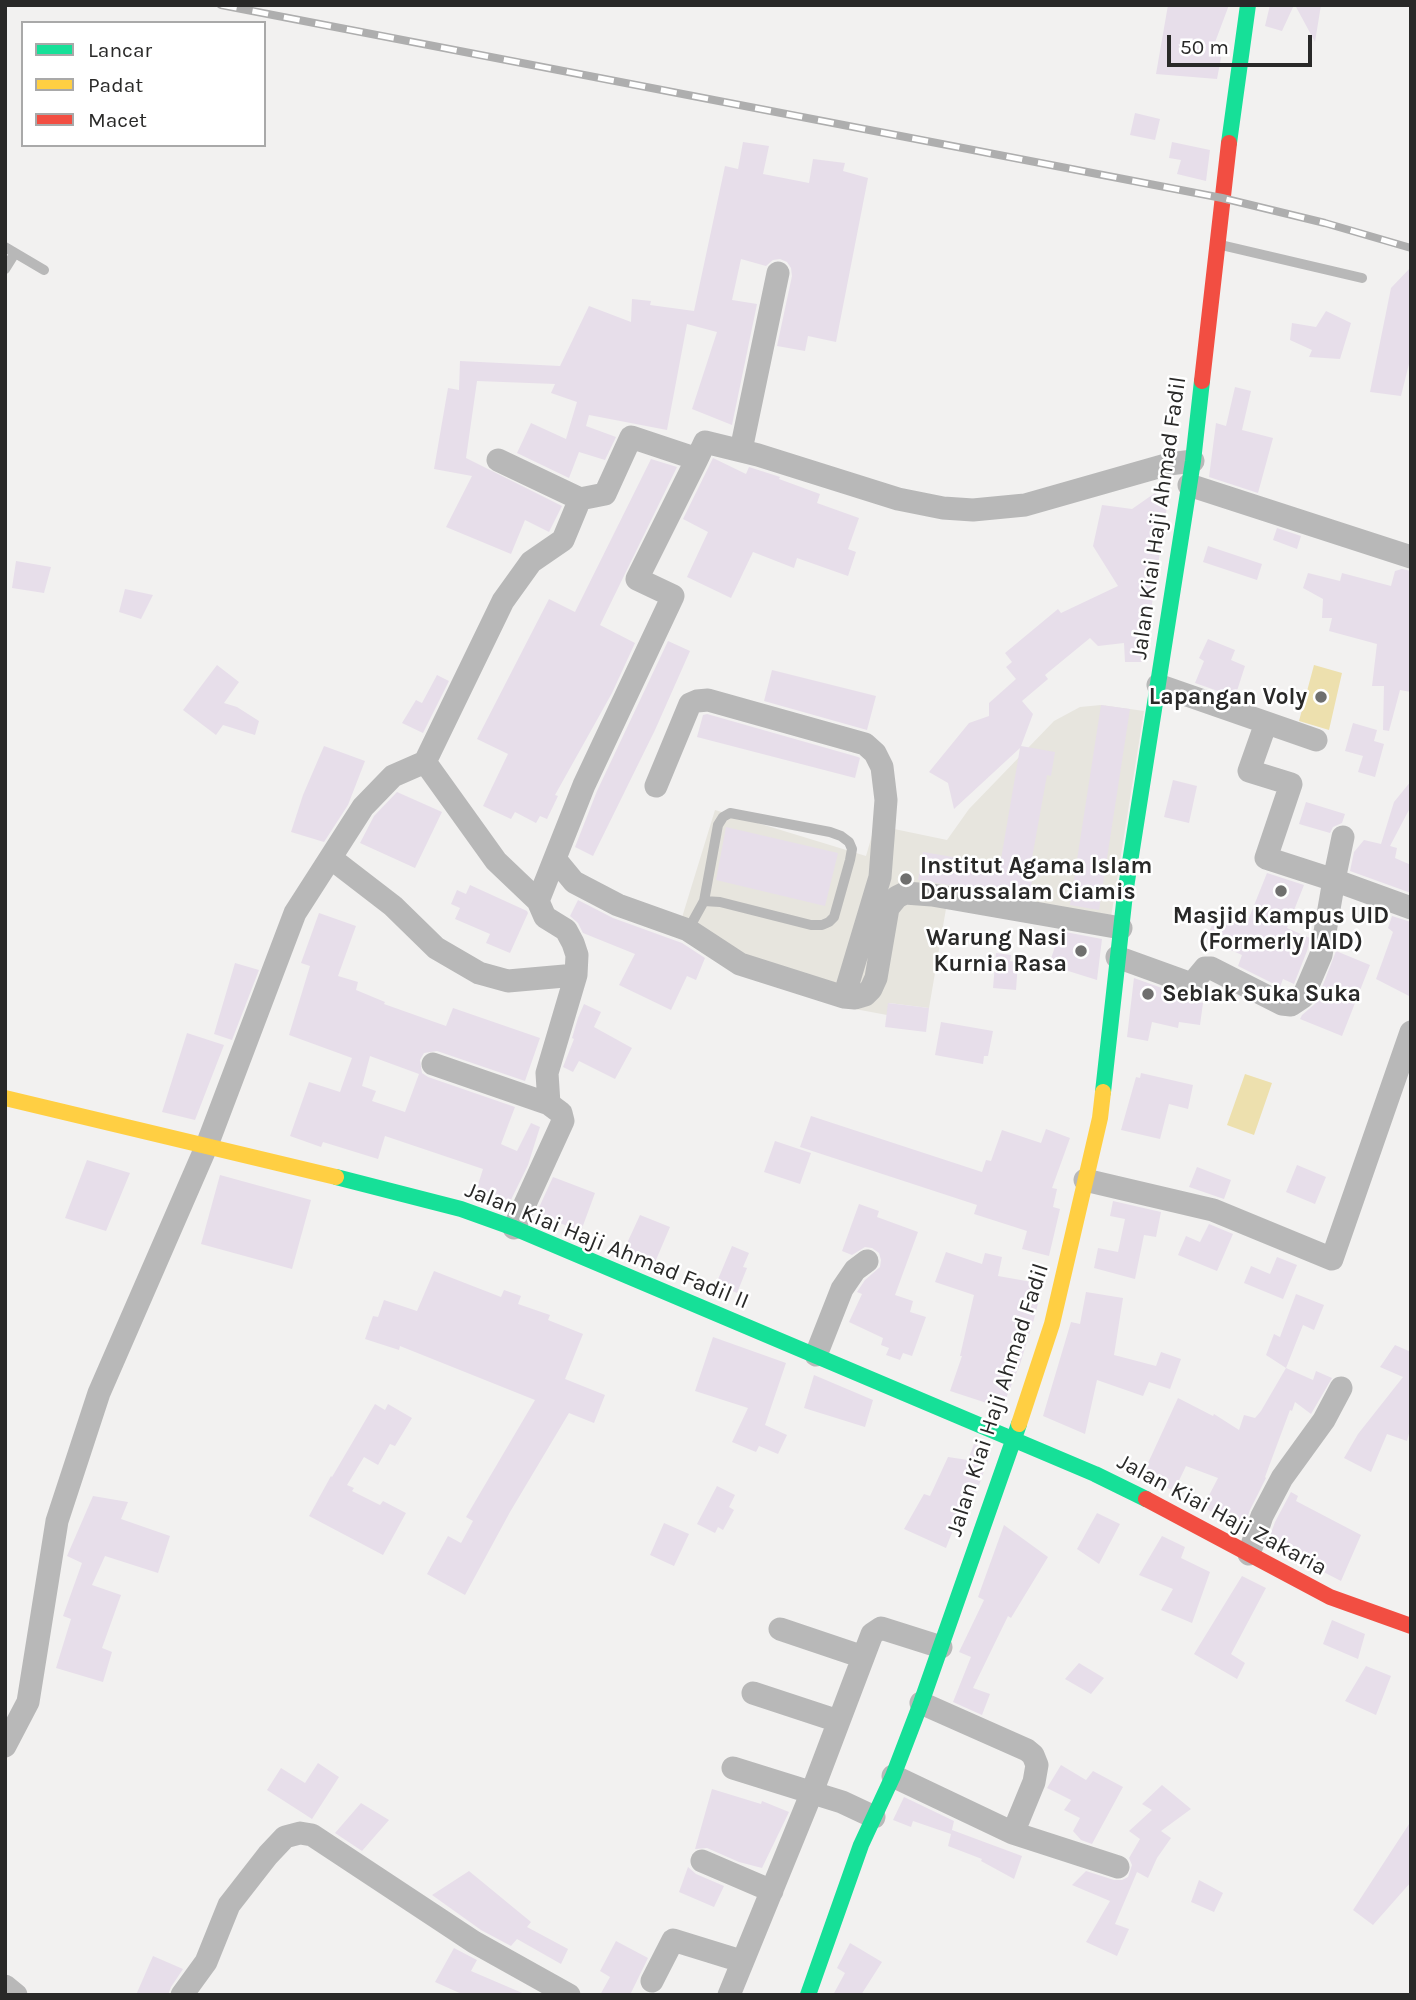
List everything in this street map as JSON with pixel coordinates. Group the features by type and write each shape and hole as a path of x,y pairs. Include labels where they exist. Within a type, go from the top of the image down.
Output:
{"street":[{"name":"Jalan Kiai Haji Ahmad Fadil","path":"808,1995 861,1845 893,1776 942,1647 1013,1441 1054,1315 1100,1118 1121,928 1193,461 1217,244 1248,5"},
{"path":"741,450 778,273"},
{"path":"498,460 580,499 605,494 632,437 696,459"},
{"path":"538,901 584,785 673,596 637,579 705,442 741,450 898,499 943,508 974,510 1025,505 1169,464 1193,461"},
{"path":"1189,485 1411,557"},
{"path":"5,1746 28,1702 57,1521 99,1394 207,1145 295,913 363,807 393,776 425,762 503,601 531,562 563,540 580,499"},
{"path":"1158,685 1316,740"},
{"path":"656,786 690,704 696,701 708,700 865,744 875,753 882,767 886,800 880,877 844,997"},
{"path":"1266,723 1250,771 1292,785 1266,858 1411,908"},
{"path":"425,762 496,861 538,901 545,917 566,930 573,943 577,955 547,1073 549,1104"},
{"path":"1117,957 1189,983 1205,968 1211,968 1282,1004 1292,1005 1303,997 1321,955 1343,837"},
{"path":"332,859 393,906 436,948 479,973 508,981 571,975"},
{"path":"555,859 574,882 607,900 688,930 740,964 844,997 865,995 871,989 876,978 888,908 897,897 905,894 932,895 1121,928"},
{"path":"1085,1180 1213,1210 1332,1259 1411,1032"},
{"path":"433,1064 549,1104 561,1113 563,1121 514,1228"},
{"name":"Jalan Kiai Haji Ahmad Fadil II","path":"5,1098 207,1145 461,1209 514,1228 1013,1441"},
{"path":"816,1355 842,1289 855,1270 867,1261"},
{"path":"1249,1553 1262,1516 1282,1478 1324,1420 1341,1388"},
{"name":"Jalan Kiai Haji Zakaria","path":"1013,1441 1166,1508 1329,1597 1411,1626"},
{"path":"729,1995 812,1792 872,1634 881,1628 942,1647"},
{"path":"780,1629 863,1657"},
{"path":"754,1693 838,1721"},
{"path":"921,1703 1033,1755 1037,1765 1034,1782 1013,1833"},
{"path":"733,1768 812,1792 874,1817"},
{"path":"893,1776 1013,1833 1118,1867"},
{"path":"182,1995 206,1962 229,1905 268,1855 292,1833 312,1835 474,1942 569,1995"},
{"path":"702,1861 772,1891"},
{"path":"652,1981 673,1940 741,1961"},
{"path":"5,1986 16,1995"}],"lane":[{"path":"1217,244 1362,278"},
{"path":"5,269 10,250 44,270"},
{"path":"688,930 704,901 718,825 723,817 730,813 830,832 849,842 852,849 834,917 822,925 720,902 704,901"}],"shaded area":[{"name":"Lapangan Voly","path":"1314,665 1342,673 1329,730 1299,721"},
{"name":"Institut Agama Islam Darussalam Ciamis","path":"1101,705 1144,711 1108,936 947,903 929,1008 889,1003 887,1015 839,1006 676,937 715,810 866,856 875,825 947,840 969,809 1054,721 1080,707"},
{"path":"1245,1074 1272,1083 1254,1135 1227,1125"}],"building":[{"path":"1168,5 1229,5 1214,45 1224,42 1217,79 1156,74"},
{"path":"1270,5 1294,5 1282,31 1265,26"},
{"path":"1295,5 1321,5 1315,42"},
{"path":"1135,113 1160,119 1155,140 1130,135"},
{"path":"743,142 769,146 763,174 809,183 813,159 845,163 843,171 868,178 836,342 808,336 805,351 777,346 792,276 791,268 787,262 780,259 773,260 766,266 741,259 732,300 757,304 732,425 692,409 717,332 687,324 667,430 589,415 586,426 616,437 605,460 579,452 569,478 517,453 531,423 566,439 577,402 551,393 555,384 477,381 466,458 562,506 549,532 525,520 511,554 446,527 472,476 434,469 448,388 459,390 460,361 560,366 589,306 631,322 632,299 651,301 650,305 694,311 725,166 738,169"},
{"path":"1172,142 1210,150 1206,181 1177,174 1181,160 1169,158"},
{"path":"1411,267 1411,356 1401,396 1370,392 1391,288"},
{"path":"1326,311 1351,323 1340,359 1309,357 1312,350 1290,340 1292,323 1316,327"},
{"path":"1235,387 1251,391 1242,430 1273,438 1258,493 1209,477 1216,423 1226,426"},
{"path":"713,458 746,474 749,467 780,477 779,479 820,494 817,503 859,518 848,549 856,552 848,576 797,558 794,568 753,552 731,598 687,577 708,532 683,519"},
{"path":"651,459 677,467 600,625 635,643 612,693 555,795 558,796 547,819 540,816 536,823 515,812 511,819 483,806 508,754 477,739 549,599 575,612"},
{"path":"1155,493 1167,507 1143,662 1125,662 1124,643 1098,646 1090,638 1045,675 1048,679 1022,701 1033,714 1021,746 1055,752 1051,776 1047,775 1032,858 1044,860 1041,876 1033,875 1029,898 918,880 923,852 1000,865 1020,748 954,809 948,783 929,772 969,723 989,716 989,703 1016,679 1006,667 1012,662 1005,653 1058,609 1061,613 1118,586 1093,546 1102,505 1132,509"},
{"path":"1277,528 1301,536 1297,549 1273,540"},
{"path":"1208,546 1262,564 1257,580 1203,562"},
{"path":"16,561 51,567 44,593 12,588"},
{"path":"1395,571 1411,571 1411,692 1400,690 1389,731 1383,730 1384,686 1372,686 1377,644 1329,631 1332,618 1322,618 1323,599 1303,588 1308,573 1340,581 1342,573 1391,586"},
{"path":"125,589 153,595 141,619 119,612"},
{"path":"1208,639 1235,650 1231,660 1245,666 1235,697 1195,683 1204,661 1199,658"},
{"path":"668,641 690,651 655,730 593,856 575,847 597,791"},
{"path":"217,665 239,682 224,703 237,707 259,721 255,735 223,725 216,735 183,710"},
{"path":"772,670 876,696 867,730 764,701"},
{"path":"437,675 449,681 423,733 402,723 416,700 422,703"},
{"path":"1101,705 1130,709 1099,910 1070,905"},
{"path":"703,715 858,757 860,758 855,778 697,737"},
{"path":"1353,723 1377,730 1374,741 1384,744 1375,777 1358,772 1363,756 1345,751"},
{"path":"324,746 365,761 348,805 324,842 291,832"},
{"path":"1173,780 1197,786 1189,823 1164,817"},
{"path":"1411,781 1411,806 1390,846 1397,848 1395,858 1411,865 1411,893 1350,871 1354,852 1364,840 1381,844 1394,802"},
{"path":"397,792 442,812 415,868 360,843 374,816"},
{"path":"1306,802 1345,814 1342,823 1333,827 1330,833 1299,824"},
{"path":"726,827 838,853 825,906 716,880"},
{"path":"1267,873 1304,885 1287,928 1310,938 1307,951 1294,984 1283,979 1280,987 1238,966 1242,955 1206,939 1218,911 1247,923"},
{"path":"470,885 527,911 510,953 486,943 490,934 455,919 460,908 451,904 457,890 466,894"},
{"path":"578,900 613,918 682,943 705,958 696,980 687,976 671,1010 619,985 635,954 583,933 578,923 570,916"},
{"path":"319,913 356,926 338,976 358,982 356,990 385,1002 384,1004 446,1026 453,1008 540,1038 525,1081 437,1051 424,1053 420,1060 422,1073 428,1077 515,1107 501,1144 517,1151 531,1123 540,1127 528,1165 508,1206 475,1194 483,1169 385,1136 378,1159 323,1142 321,1147 290,1136 309,1082 340,1092 352,1058 289,1035 310,966 301,963","holes":["370,1056 419,1074 405,1112 372,1101 376,1091 362,1086"]},
{"path":"1392,916 1411,922 1411,997 1376,979 1393,932 1388,928"},
{"name":"Warung Nasi Kurnia Rasa","path":"1060,931 1102,939 1097,980 1049,965"},
{"path":"1336,951 1370,965 1342,1036 1300,1019 1316,1003"},
{"path":"996,953 1011,955 1010,961 1018,962 1016,990 993,988"},
{"path":"235,963 259,970 232,1040 214,1034"},
{"path":"1134,978 1184,996 1197,995 1196,1002 1203,1003 1200,1025 1179,1022 1178,1028 1152,1022 1148,1041 1127,1037"},
{"path":"888,1003 929,1008 926,1032 885,1027"},
{"path":"584,1004 601,1012 594,1027 632,1048 615,1079 579,1061 573,1072 563,1067"},
{"path":"941,1022 993,1031 988,1056 984,1056 983,1064 935,1055"},
{"path":"187,1033 224,1045 195,1120 162,1112"},
{"path":"1141,1073 1193,1085 1188,1109 1169,1104 1160,1139 1121,1130 1136,1077 1140,1078"},
{"path":"811,1116 982,1172 986,1160 991,1161 1002,1130 1041,1143 1046,1129 1070,1138 1052,1188 1057,1189 1053,1207 1060,1209 1049,1256 1022,1249 1027,1231 974,1214 977,1205 800,1147"},
{"path":"775,1141 811,1153 800,1184 764,1172"},
{"path":"87,1160 130,1173 106,1231 65,1218"},
{"path":"1297,1165 1326,1177 1315,1204 1286,1192"},
{"path":"1197,1167 1231,1180 1224,1199 1189,1187"},
{"path":"220,1175 311,1200 292,1269 201,1244"},
{"path":"553,1177 595,1193 581,1231 536,1214"},
{"path":"1113,1201 1161,1212 1156,1237 1144,1235 1135,1279 1094,1268 1098,1248 1118,1252 1125,1219 1110,1216"},
{"path":"859,1204 879,1211 877,1217 918,1232 895,1295 913,1301 910,1312 926,1317 912,1356 903,1353 900,1360 886,1355 889,1348 881,1345 883,1338 849,1322 862,1294 857,1292 865,1280 880,1267 881,1260 879,1253 872,1248 865,1247 852,1255 842,1251"},
{"path":"640,1215 670,1227 653,1267 622,1254"},
{"path":"1209,1224 1233,1234 1217,1271 1178,1255 1186,1236 1200,1242"},
{"path":"732,1246 749,1253 743,1267 747,1268 737,1293 716,1284"},
{"path":"946,1252 982,1264 985,1253 1002,1257 998,1276 1043,1284 1020,1364 1002,1408 950,1391 962,1356 974,1295 935,1282"},
{"path":"1277,1257 1297,1265 1283,1299 1244,1283 1251,1266 1270,1274"},
{"path":"434,1271 501,1297 504,1290 521,1296 518,1304 550,1315 548,1320 583,1334 565,1379 605,1395 594,1423 569,1413 510,1512 465,1595 427,1574 448,1536 461,1543 473,1521 466,1517 535,1400 400,1346 399,1350 365,1339 373,1316 378,1317 384,1300 417,1311"},
{"path":"1086,1292 1123,1298 1114,1355 1156,1366 1161,1352 1181,1359 1170,1389 1149,1382 1143,1396 1097,1380 1085,1434 1043,1416 1071,1322 1080,1324"},
{"path":"1296,1294 1324,1305 1314,1330 1303,1325 1286,1368 1266,1355 1274,1334 1280,1337"},
{"path":"713,1337 786,1363 765,1425 787,1435 778,1454 759,1446 756,1452 732,1442 748,1408 695,1391"},
{"path":"1395,1345 1411,1352 1411,1426 1407,1441 1387,1434 1371,1472 1344,1458 1358,1434 1403,1377 1380,1367"},
{"path":"1286,1368 1313,1380 1316,1371 1332,1378 1311,1414 1295,1402 1292,1411 1290,1410 1266,1478 1243,1529 1203,1507 1218,1478 1186,1466 1174,1491 1142,1476 1178,1398 1213,1416 1214,1414 1239,1430 1244,1415 1255,1418 1261,1411"},
{"path":"814,1375 873,1400 865,1427 804,1408"},
{"path":"375,1404 385,1410 388,1404 412,1418 395,1446 390,1444 378,1465 364,1457 347,1485 354,1488 352,1491 380,1505 383,1501 406,1513 383,1555 309,1516"},
{"path":"974,1444 991,1451 970,1511 962,1507 946,1548 904,1529 924,1494 930,1496 948,1457 968,1460"},
{"path":"717,1486 735,1495 729,1507 734,1510 723,1530 718,1527 715,1533 697,1524"},
{"path":"1291,1492 1298,1496 1296,1501 1361,1535 1341,1581 1306,1563 1308,1560 1268,1541"},
{"path":"93,1496 128,1502 121,1519 170,1536 158,1573 105,1556 92,1585 121,1595 102,1648 112,1652 103,1682 56,1668 71,1619 63,1616 82,1563 67,1556"},
{"path":"1097,1513 1120,1524 1099,1564 1077,1549"},
{"path":"664,1523 689,1534 674,1566 650,1555"},
{"path":"1004,1525 1048,1557 1011,1618 1008,1616 973,1688 990,1694 982,1715 953,1702 971,1657 959,1652 984,1600 978,1597"},
{"path":"1162,1536 1185,1547 1181,1558 1210,1572 1192,1623 1161,1610 1173,1589 1139,1575"},
{"path":"1242,1576 1266,1588 1231,1654 1245,1663 1237,1679 1194,1654"},
{"path":"1332,1620 1365,1634 1358,1659 1323,1644"},
{"path":"1079,1663 1104,1678 1091,1694 1065,1679"},
{"path":"1366,1666 1391,1676 1376,1715 1345,1701"},
{"path":"318,1763 339,1777 312,1819 267,1790 281,1768 305,1783"},
{"path":"1061,1765 1086,1780 1093,1771 1123,1787 1092,1844 1081,1840 1073,1831 1080,1818 1064,1810 1071,1800 1047,1788"},
{"path":"1162,1785 1191,1809 1161,1831 1171,1838 1157,1858 1148,1878 1137,1872 1115,1924 1129,1929 1117,1956 1086,1942 1110,1901 1072,1885 1086,1871 1114,1880 1128,1877 1132,1865 1129,1858 1140,1839 1129,1831 1152,1810 1142,1804"},
{"path":"712,1789 761,1804 762,1801 789,1812 762,1868 739,1862 707,1848 695,1849"},
{"path":"904,1797 954,1821 951,1834 913,1821 911,1827 893,1820"},
{"path":"361,1803 389,1820 362,1851 335,1833"},
{"path":"1411,1821 1411,1882 1373,1925 1353,1910"},
{"path":"952,1830 1022,1856 1014,1879 981,1861 982,1859 948,1846"},
{"path":"688,1867 696,1874 724,1886 714,1907 679,1892"},
{"path":"469,1871 531,1922 527,1927 568,1949 561,1964 517,1939 511,1946 481,1930 432,1895"},
{"path":"1199,1880 1223,1893 1214,1912 1191,1902"},
{"path":"616,1941 648,1958 630,1995 600,1995 610,1977 600,1971"},
{"path":"850,1943 882,1962 861,1995 833,1995 845,1973 837,1968"},
{"path":"454,1948 477,1960 471,1971 527,1995 464,1995 435,1982"},
{"path":"153,1956 183,1969 168,1995 136,1995"}],"railway":[{"path":"221,5 1222,198 1325,223 1411,248"}],"traffic: fast":[{"path":"1229,143 1248,5"},
{"path":"1103,1092 1125,894 1193,461 1202,381"},
{"path":"336,1177 461,1209 514,1228 1095,1474 1146,1499"},
{"path":"808,1995 861,1845 893,1776 921,1703 1019,1424"}],"traffic: slow":[{"path":"1019,1424 1052,1324 1100,1118 1103,1092"},
{"path":"5,1098 336,1177"}],"traffic: jam":[{"path":"1202,381 1229,143"},
{"path":"1146,1499 1330,1597 1411,1626"}],"place":[{"name":"Lapangan Voly","path":"1321,697"},
{"name":"Institut Agama Islam Darussalam Ciamis","path":"906,879"},
{"name":"Masjid Kampus UID (Formerly IAID)","path":"1281,891"},
{"name":"Warung Nasi Kurnia Rasa","path":"1081,951"},
{"name":"Seblak Suka Suka","path":"1148,994"}]}
